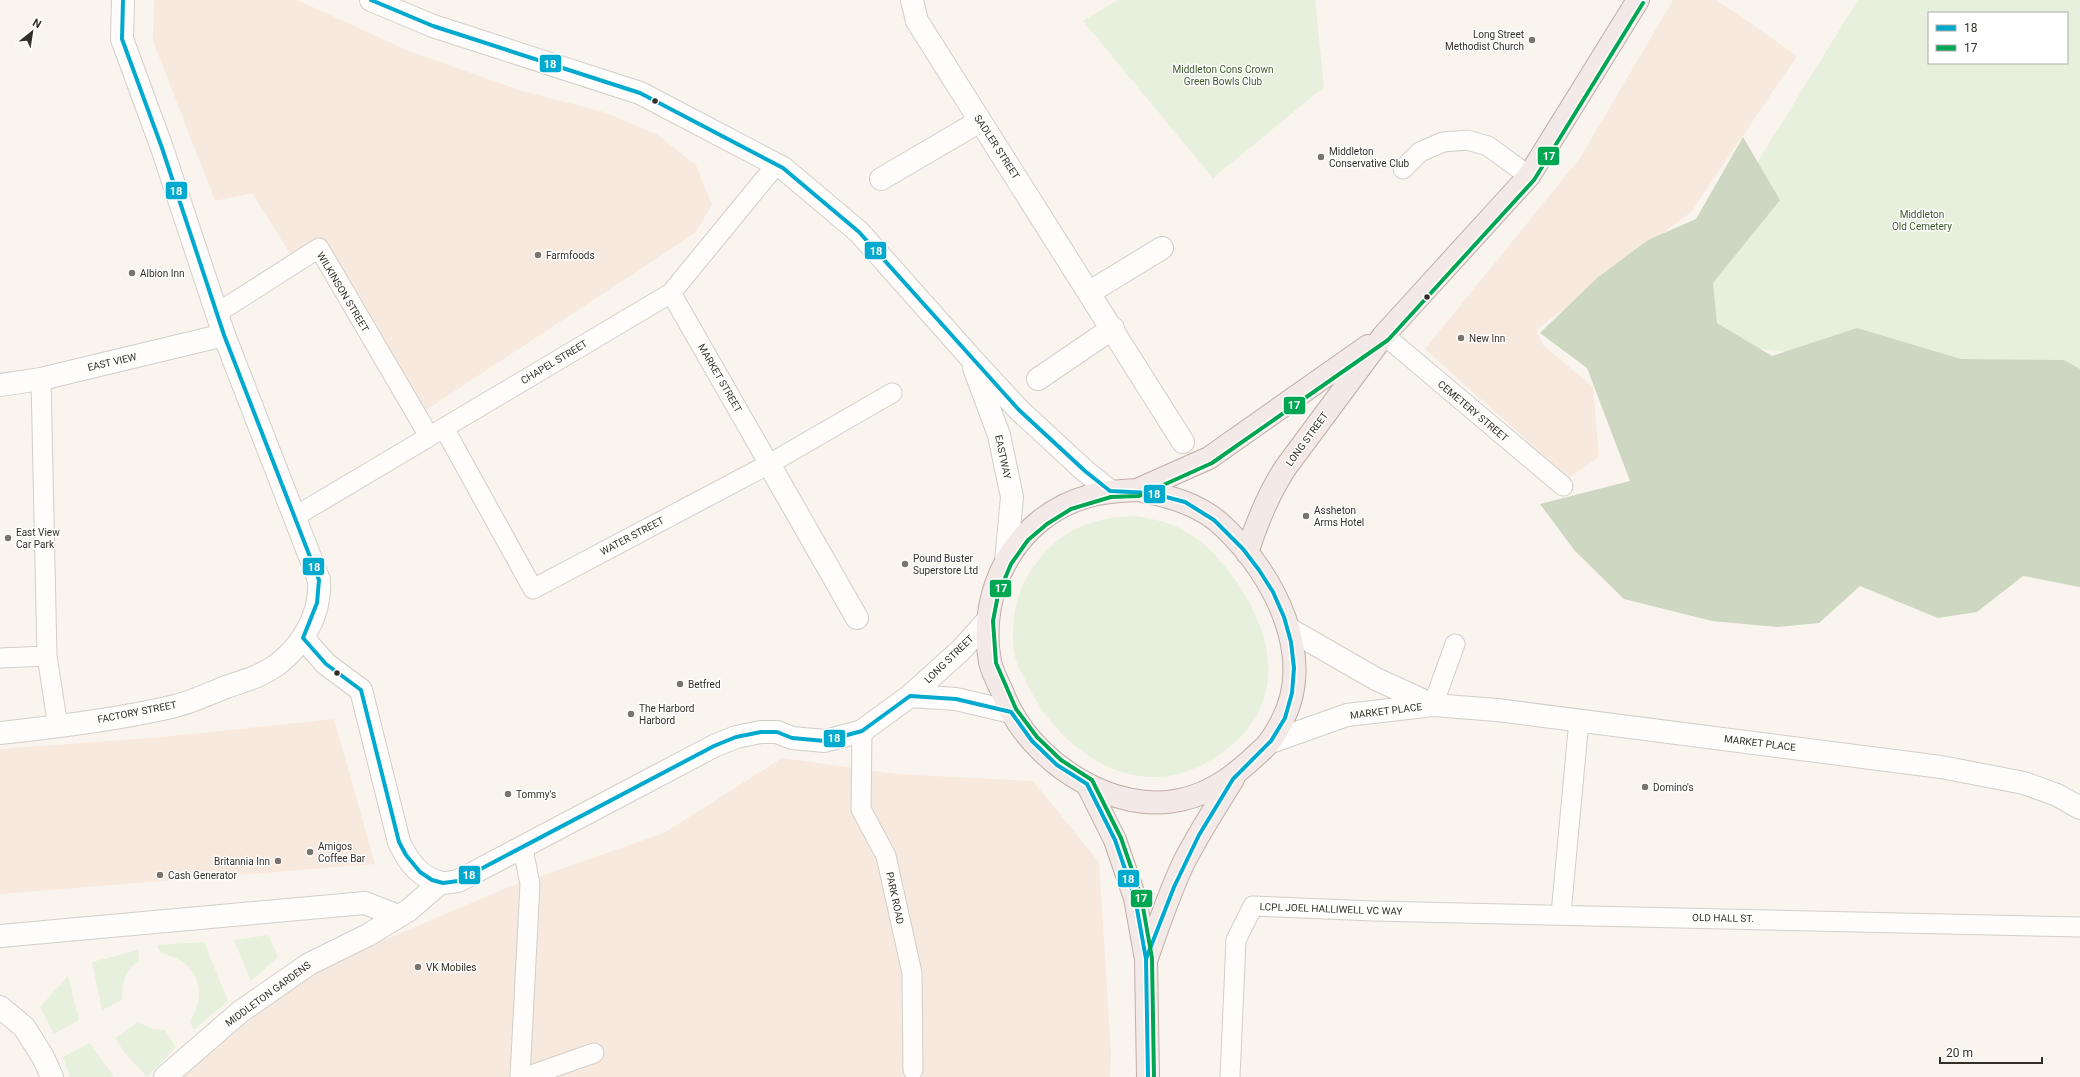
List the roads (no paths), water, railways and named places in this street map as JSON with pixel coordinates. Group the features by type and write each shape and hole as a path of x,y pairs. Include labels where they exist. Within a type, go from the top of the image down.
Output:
{"main road":[{"name":"LONG STREET","path":"1247,553 1259,516 1274,486 1384,335 1529,176 1638,0"},
{"name":"LONG STREET","path":"1137,490 1209,458 1384,335"},
{"path":"1137,490 1170,496 1197,508 1224,527 1247,553 1267,580 1289,628 1295,658 1294,685 1286,713 1271,742 1237,774 1207,792 1180,800 1152,803 1124,800 1087,784 1057,765 1032,741 1011,712 990,664 987,621 992,593 1006,561 1024,536 1043,519 1068,504 1089,496 1110,491 1137,490"},
{"path":"1146,959 1163,910 1184,863 1208,818 1237,774"},
{"path":"1087,784 1115,840 1135,898 1146,959 1148,1077"}],"street":[{"name":"FACTORY STREET","path":"0,733 58,727 172,707 264,673 292,651 303,638 316,613 320,597 319,580 224,335 162,148 122,39 123,0"},
{"name":"EASTWAY","path":"371,0 433,26 640,93 776,165 859,232 970,357 1036,426 1085,471 1110,491"},
{"name":"SADLER STREET","path":"912,0 917,21 1113,328 1183,442"},
{"path":"881,179 980,121"},
{"path":"1090,292 1162,248"},
{"path":"1038,380 1113,328"},
{"name":"EAST VIEW","path":"0,385 41,379 224,335"},
{"name":"EASTWAY","path":"970,357 999,435 1012,497 1006,561"},
{"path":"769,464 857,618"},
{"name":"LONG STREET","path":"440,883 458,881 714,746 736,737 761,732 777,732 792,738 825,741 862,731 910,696 962,649 987,621"},
{"name":"MARKET PLACE","path":"1289,628 1376,679 1433,705"},
{"path":"303,638 326,664 361,690 399,842 407,859 415,868 440,883"},
{"name":"LONG STREET","path":"910,696 956,699 1011,712"},
{"name":"MARKET PLACE","path":"1271,742 1347,715 1433,705 1497,710 1941,767 2024,783 2057,794 2080,808"},
{"name":"MIDDLETON GARDENS","path":"164,1077 240,1012 309,964 368,935 409,910 440,883"},
{"path":"0,936 365,903 398,916"},
{"path":"0,1007 24,1027 43,1057 52,1077"}],"lane":[{"path":"1403,169 1420,152 1443,142 1467,140 1488,146 1529,176"},
{"name":"CHAPEL STREET","path":"294,516 671,293 776,165"},
{"name":"WILKINSON STREET","path":"217,313 319,248 436,432"},
{"name":"MARKET STREET","path":"671,293 769,464"},
{"name":"CEMETERY STREET","path":"1384,335 1563,486"},
{"path":"41,379 47,656 58,727"},
{"name":"WATER STREET","path":"436,432 533,589 769,464 892,393"},
{"path":"1433,705 1455,644"},
{"path":"0,658 47,656"},
{"path":"1561,914 1579,720"},
{"name":"PARK ROAD","path":"862,731 862,809 886,856 912,973 912,1070"},
{"path":"520,1077 530,884 523,848"},
{"name":"LCPL JOEL HALLIWELL VC WAY","path":"1230,1077 1236,940 1253,906 1382,911 1561,914"},
{"name":"OLD HALL ST.","path":"1561,914 2080,927"},
{"path":"526,1077 594,1053"}],"place":[{"name":"Long Street Methodist Church","path":"1532,40"},
{"name":"Middleton Conservative Club","path":"1321,157"},
{"name":"Farmfoods","path":"538,255"},
{"name":"Albion Inn","path":"132,273"},
{"name":"New Inn","path":"1461,338"},
{"name":"Assheton Arms Hotel","path":"1306,516"},
{"name":"East View Car Park","path":"8,538"},
{"name":"Pound Buster Superstore Ltd","path":"905,564"},
{"name":"Betfred","path":"680,684"},
{"name":"The Harbord Harbord","path":"631,714"},
{"name":"Domino's","path":"1645,787"},
{"name":"Tommy's","path":"508,794"},
{"name":"Amigos Coffee Bar","path":"310,852"},
{"name":"Britannia Inn","path":"278,861"},
{"name":"Cash Generator","path":"160,875"},
{"name":"VK Mobiles","path":"418,967"}],"park label":[{"name":"Middleton Cons Crown Green Bowls Club","path":"1223,74"},
{"name":"Middleton Old Cemetery","path":"1922,220"}]}
